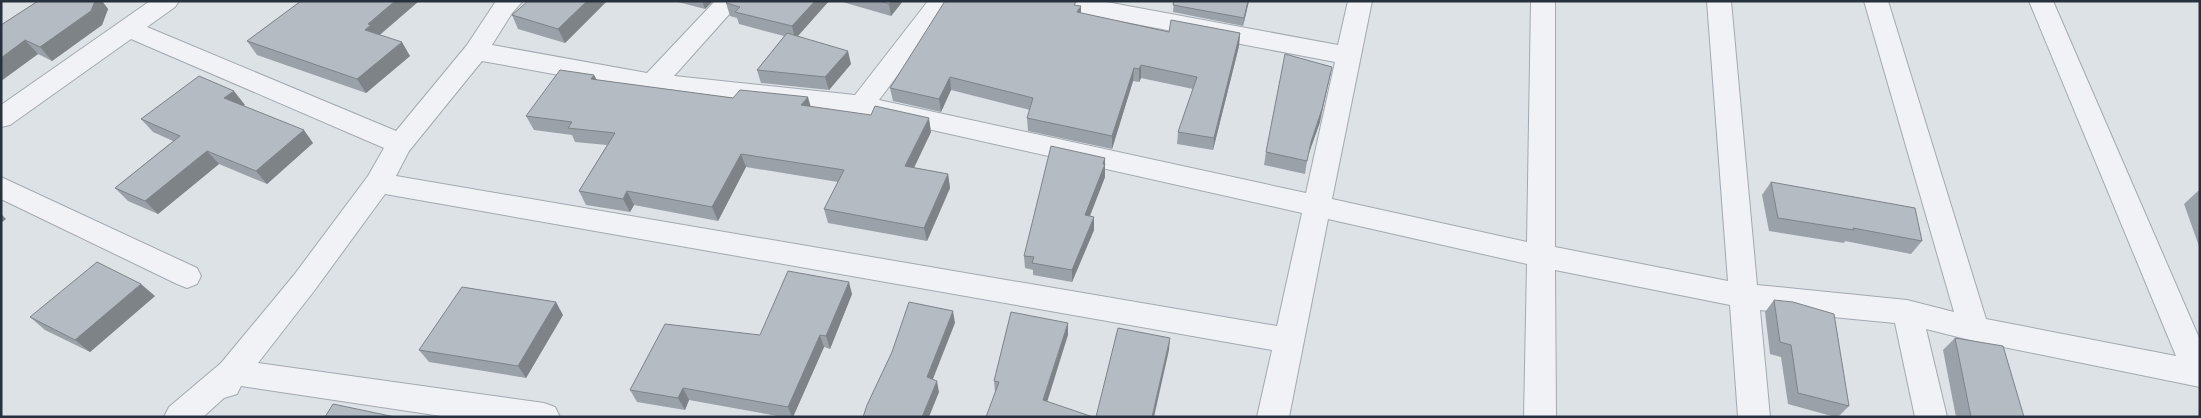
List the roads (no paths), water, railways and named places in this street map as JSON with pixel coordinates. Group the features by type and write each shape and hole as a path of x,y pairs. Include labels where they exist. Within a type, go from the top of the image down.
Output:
{"street":[{"path":"1,118 167,1"},
{"path":"653,83 729,1"},
{"path":"861,105 942,1"},
{"path":"1057,1 1349,56"},
{"path":"1272,417 1360,1"},
{"path":"1540,417 1543,1"},
{"path":"1718,1 1754,417"},
{"path":"1876,1 1974,329"},
{"path":"2041,1 2199,374"},
{"path":"180,417 232,372 304,283 378,183 400,144 476,51 501,3"},
{"path":"128,28 400,144"},
{"path":"476,51 653,83 861,105 1541,256 1743,296 1907,312 1974,329 2199,374"},
{"path":"378,183 1288,340"},
{"path":"1,186 187,276"},
{"path":"1907,312 1931,417"},
{"path":"208,417 232,372"},
{"path":"232,372 544,417"}]}
